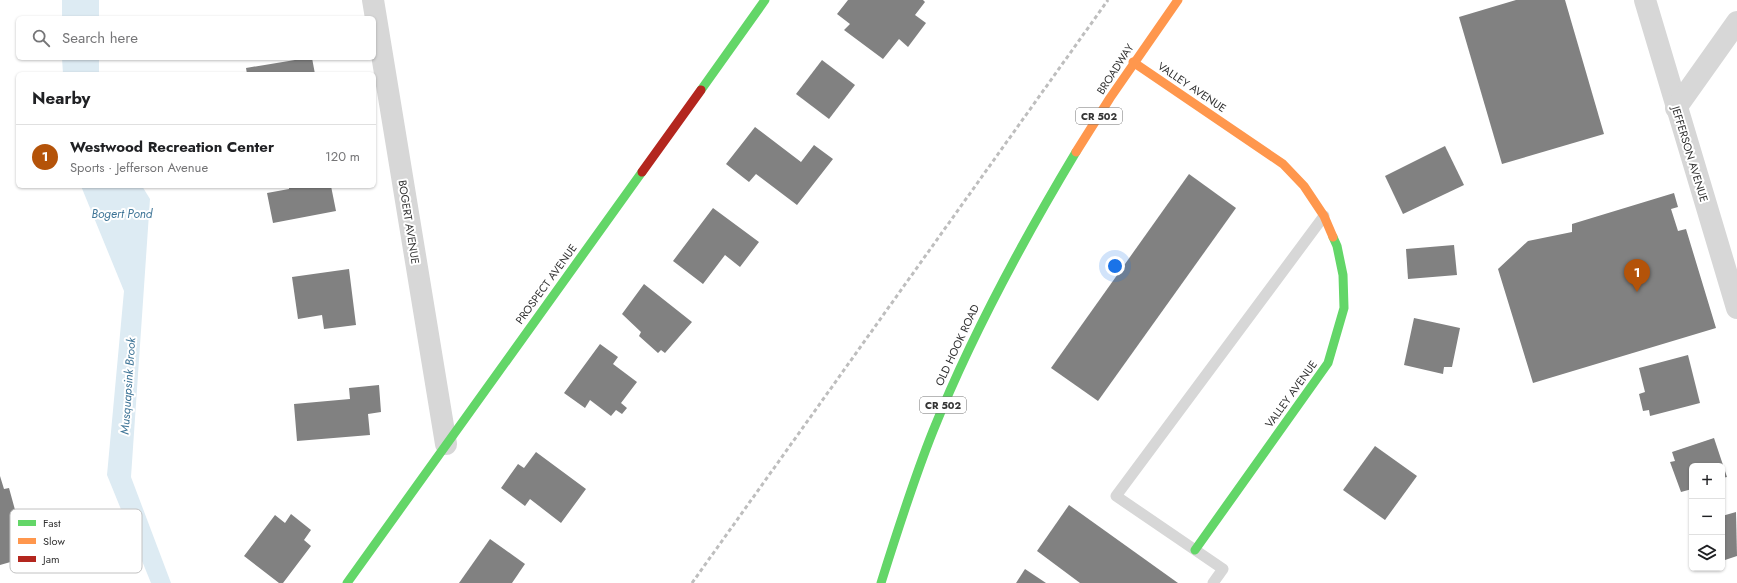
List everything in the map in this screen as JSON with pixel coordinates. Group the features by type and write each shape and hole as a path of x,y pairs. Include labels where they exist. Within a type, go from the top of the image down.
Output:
{"street":[{"name":"BOGERT AVENUE","path":"373,0 376,16"},
{"name":"PROSPECT AVENUE","path":"347,583 765,0"},
{"name":"BROADWAY","path":"1026,235 1061,175 1133,62 1178,0"},
{"name":"JEFFERSON AVENUE","path":"1645,0 1676,108 1737,308"},
{"name":"BOGERT AVENUE","path":"376,18 446,444"},
{"path":"1676,108 1737,22"},
{"name":"VALLEY AVENUE","path":"1133,62 1283,164 1304,186 1324,216 1337,246 1342,275 1344,308 1328,363 1195,550"},
{"name":"OLD HOOK ROAD","path":"881,583 910,490 940,412 987,310 1026,235"}],"lane":[{"path":"1213,583 1223,569 1116,496 1324,216"}],"water":[{"path":"62,0 99,0 99,16 62,16"},
{"path":"62,60 99,60 99,72 63,72"},
{"name":"Bogert Pond","path":"82,188 143,188 150,199 131,477 171,583 151,583 142,561 142,509 121,509 107,475 124,291"}],"building":[{"path":"848,0 923,0 925,2 915,15 926,23 908,47 899,39 883,59 844,30 850,24 837,14"},
{"path":"1516,0 1565,0 1604,134 1502,164 1459,17"},
{"path":"295,60 312,60 315,72 247,72 246,68"},
{"path":"822,60 855,85 829,119 796,94"},
{"path":"755,127 801,162 814,145 833,159 797,205 756,174 749,182 726,164"},
{"path":"1445,146 1464,185 1403,214 1385,176"},
{"path":"1189,174 1236,208 1098,401 1051,368"},
{"path":"331,188 336,211 273,223 267,193 289,189"},
{"path":"1674,193 1678,207 1671,209 1678,231 1686,229 1716,328 1533,383 1498,269 1528,241 1572,232 1572,224"},
{"path":"713,208 759,242 740,267 725,255 703,284 673,261"},
{"path":"1454,245 1457,275 1408,279 1406,249"},
{"path":"349,269 356,325 324,329 322,315 298,319 292,277"},
{"path":"644,284 692,322 665,353 661,350 658,353 639,336 641,332 622,314"},
{"path":"1414,318 1460,328 1452,367 1444,367 1443,374 1404,365"},
{"path":"600,344 618,357 613,364 637,382 621,403 627,408 622,414 616,410 611,416 590,400 585,408 564,393"},
{"path":"1688,355 1700,403 1650,416 1649,410 1643,411 1639,394 1645,392 1639,368"},
{"path":"379,385 381,412 368,414 370,435 297,441 294,404 350,399 349,388"},
{"path":"1714,438 1722,463 1689,463 1689,490 1681,492 1670,462 1675,461 1672,452"},
{"path":"1375,446 1417,476 1385,520 1343,490"},
{"path":"536,452 586,489 561,523 530,499 525,506 501,488 518,464 524,468"},
{"path":"0,476 4,489 9,488 15,509 10,509 10,562 0,565"},
{"path":"1069,505 1178,583 1080,583 1037,551"},
{"path":"1736,512 1737,556 1725,560 1725,535 1725,515"},
{"path":"291,514 311,530 304,540 311,546 283,583 279,583 244,556 275,515 285,523"},
{"path":"490,539 525,564 512,583 459,583"},
{"path":"1025,569 1046,583 1016,583"}],"railway":[{"path":"692,583 1108,0"}],"traffic: fast":[{"path":"701,90 765,0"},
{"path":"881,583 933,431 964,359 1017,254 1076,152"},
{"path":"347,583 642,172"},
{"path":"1195,550 1328,363 1344,308 1343,275 1337,246 1333,237"}],"traffic: slow":[{"path":"1076,152 1110,98 1178,0"},
{"path":"1133,62 1283,164 1304,186 1324,216 1333,237"}],"traffic: jam":[{"path":"642,172 701,90"}],"place":[{"name":"Westwood Recreation Center","path":"1637,292"}],"water label":[{"name":"Musquapsink Brook","path":"128,386"}]}
